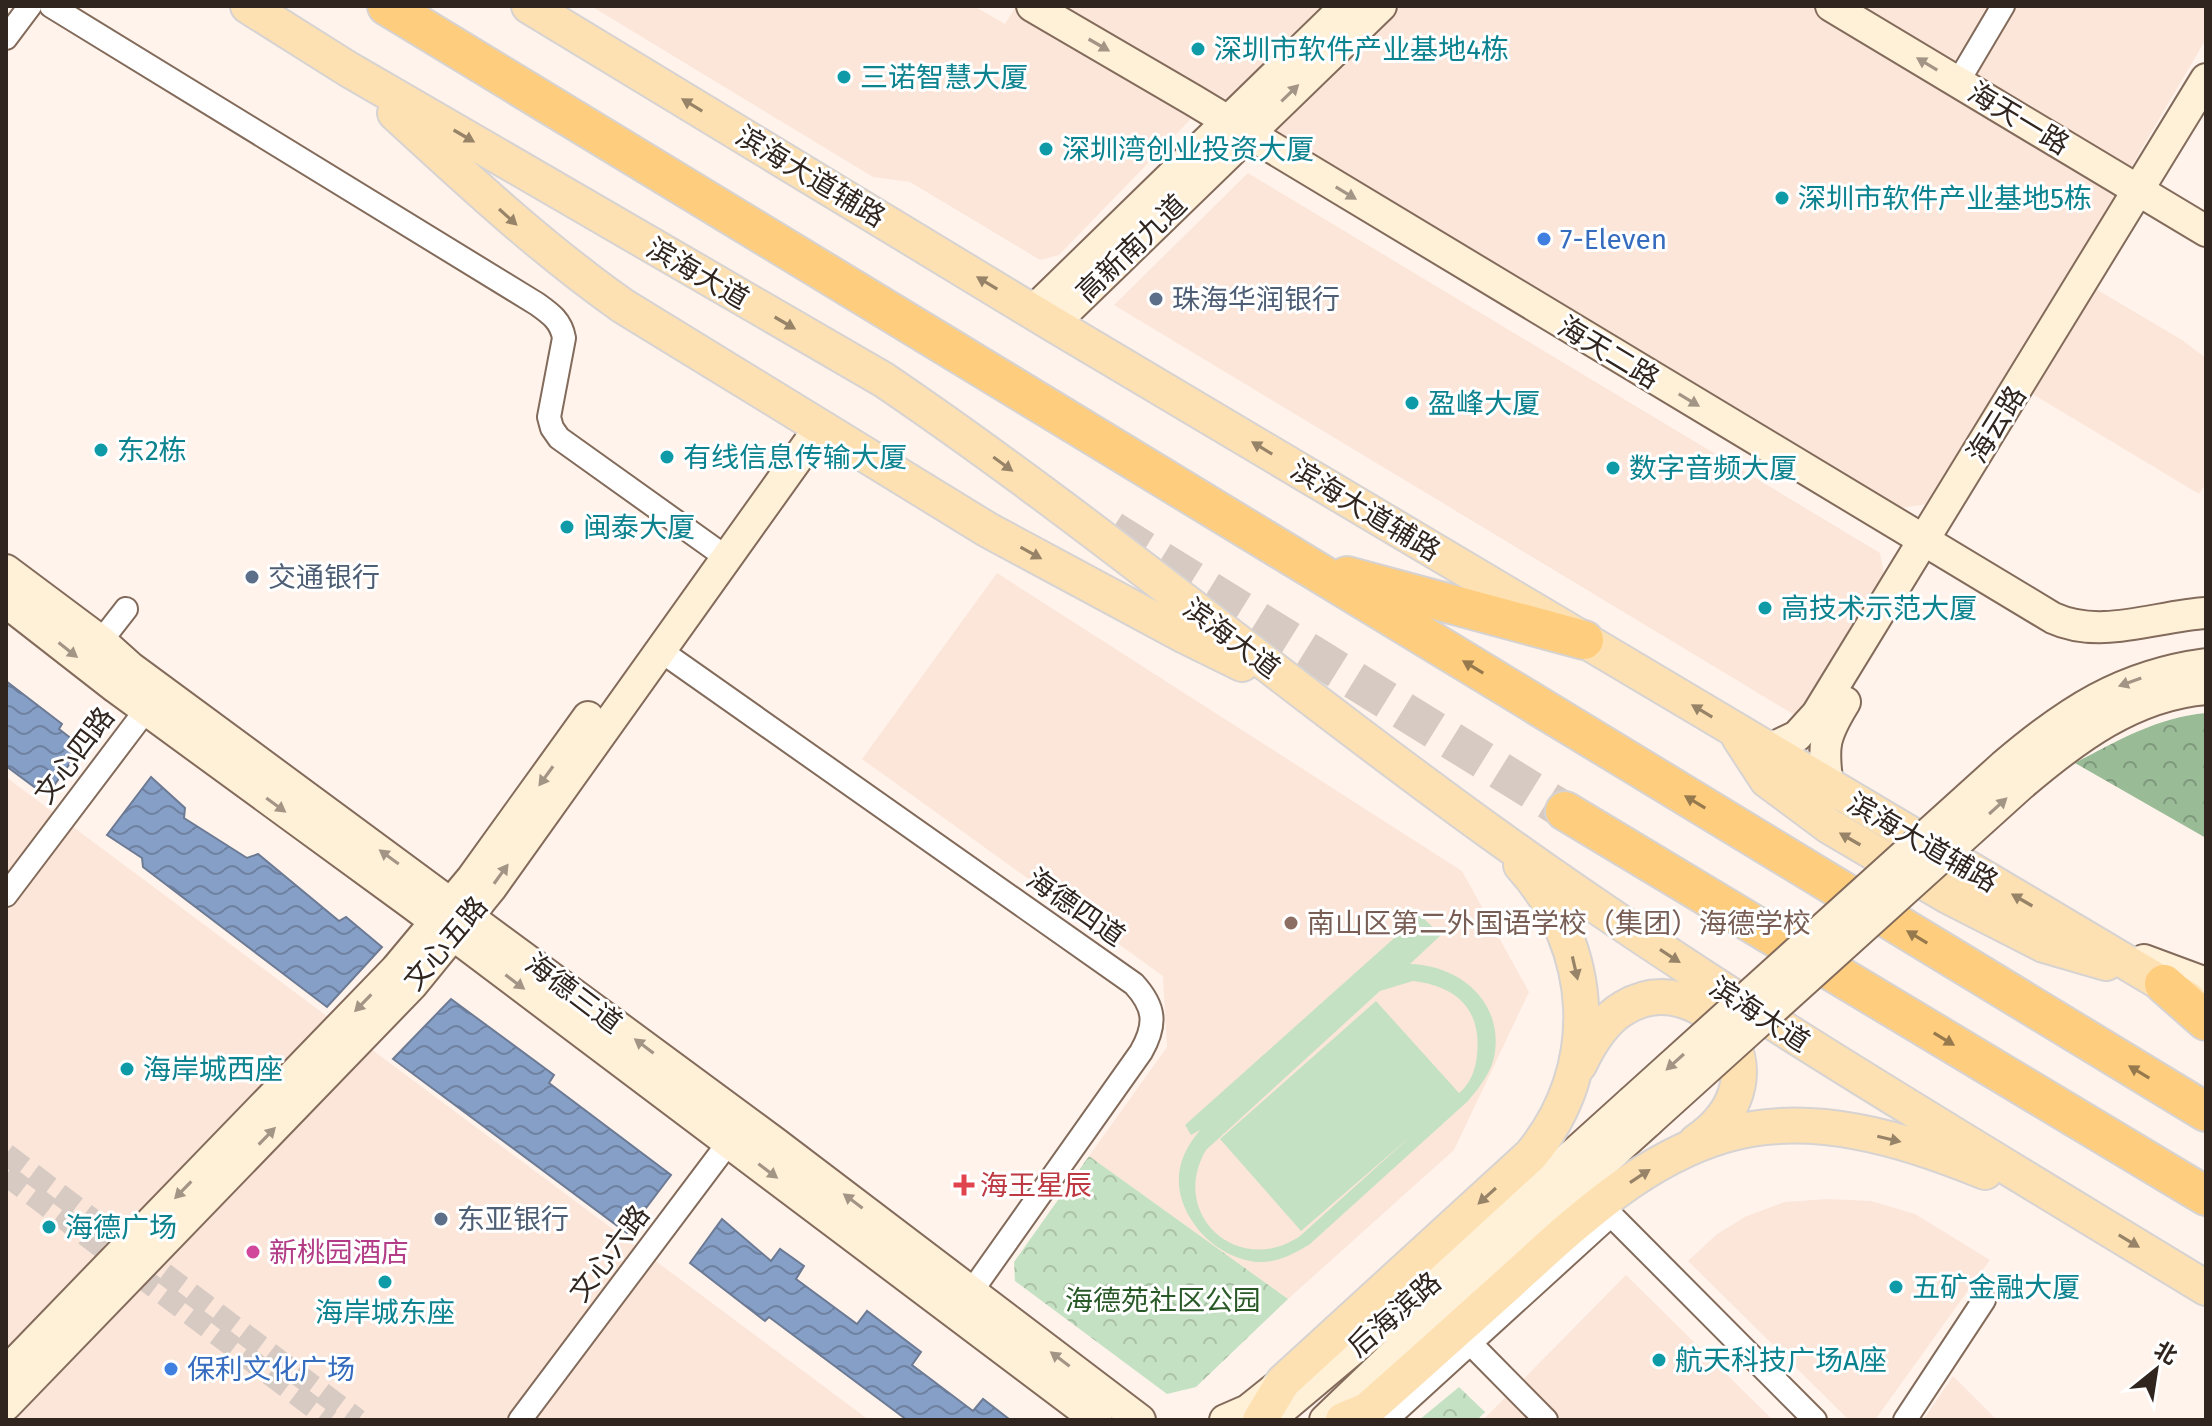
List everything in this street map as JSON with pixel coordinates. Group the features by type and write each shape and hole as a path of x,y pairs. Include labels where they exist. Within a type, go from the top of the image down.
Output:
{"highway":[{"path":"387,6 2206,1112"},
{"path":"1305,565 1584,640"},
{"path":"1565,811 2206,1196"},
{"path":"2156,980 2206,1021"}],"main road":[{"name":"滨海大道","path":"248,6 348,69 884,380 1061,506 1491,832 1749,1008 2206,1288"},
{"name":"滨海大道辅路","path":"529,6 1043,317 2206,1009"},
{"path":"348,69 512,221 623,306 988,530 1185,636 1307,695"},
{"path":"1736,731 1767,780 1829,826 1948,896 2044,945 2156,980"},
{"path":"1491,832 1548,898 1569,943 1580,994 1581,1017 1573,1075"},
{"path":"1260,1420 1283,1382 1531,1155 1552,1127 1573,1075 1602,1028 1623,1008 1638,1001 1667,997 1699,1008 1726,1032 1735,1046 1739,1061 1739,1086 1727,1114 1718,1125 1683,1152"},
{"path":"1343,1420 1367,1410 1592,1210 1639,1177 1683,1152 1726,1135 1766,1128 1810,1127 1859,1132 1908,1143 1951,1158 2079,1210"}],"street":[{"path":"6,38 30,6"},
{"path":"51,6 511,287 556,318 564,338 549,417 559,438 719,552"},
{"name":"海天二路","path":"1032,6 2053,618 2077,626 2103,627 2206,613"},
{"name":"高新南九道","path":"1043,317 1237,127 1346,6"},
{"name":"高新南九道","path":"1237,127 1381,6"},
{"name":"海天一路","path":"1831,6 2206,231"},
{"path":"1958,82 2003,6"},
{"name":"海云路","path":"1828,786 1824,749 1828,731 1931,546 2146,194 2206,79"},
{"name":"海云路","path":"2146,194 2206,113"},
{"name":"文心五路","path":"6,1405 401,996 452,919 472,878 719,552 812,422"},
{"name":"海云路","path":"1768,750 1797,736 1817,714 1931,546"},
{"name":"文心五路","path":"6,1372 396,969 491,888 661,651 719,552"},
{"name":"海德三道","path":"6,570 101,641 130,667 153,700"},
{"name":"海德三道","path":"6,602 153,700 452,919 964,1302 1109,1416 1157,1420"},
{"path":"101,641 126,609"},
{"name":"海德四道","path":"661,651 1134,984 1144,995 1152,1020 1150,1036 1141,1052 964,1302"},
{"path":"1525,1215 1640,1111 2003,766 2051,725 2104,693 2132,681 2206,664"},
{"path":"1640,1111 2091,729 2169,695 2206,689"},
{"name":"文心四路","path":"6,895 153,700"},
{"path":"2089,939 2206,983"},
{"name":"文心六路","path":"520,1420 736,1132"},
{"name":"后海滨路","path":"1269,1420 1414,1298 1525,1215"},
{"name":"后海滨路","path":"1325,1420 1525,1215"},
{"path":"1386,1420 1611,1215 1815,1420"},
{"path":"1905,1420 1984,1300"},
{"path":"1470,1343 1546,1420"},
{"path":"1225,1420 1248,1410 1283,1382"}],"shaded area":[{"path":"591,6 974,6 1005,24 1016,6 2206,6 2206,39 2069,273 2182,340 2206,358 2206,483 2199,494 2004,377 1928,504 1900,508 1215,94 1059,255 1040,260 910,182 873,177"},
{"path":"1248,173 1880,553 1884,574 1798,717 1114,305"},
{"name":"南山区第二外国语学校（集团）海德学校","path":"997,573 1462,871 1529,992 1454,1150 1288,1299 1089,1156 1167,1047 1163,976 862,759"},
{"path":"6,777 869,1420 6,1420"},
{"path":"1828,1199 1871,1201 1915,1214 1990,1260 1875,1420 1849,1420 1688,1261 1717,1234 1747,1216 1785,1202"},
{"path":"1626,1275 1773,1420 1483,1420"},
{"path":"1953,1376 1997,1420 1923,1420"}],"green space":[{"path":"2206,713 2206,838 2075,763 2155,725"},
{"path":"1420,915 1441,935 1410,964 1427,966 1459,978 1484,1001 1491,1016 1495,1033 1494,1059 1468,1101 1310,1244 1285,1257 1265,1262 1242,1259 1212,1243 1199,1230 1182,1201 1179,1185 1183,1157 1200,1130 1191,1135 1185,1125","holes":["1413,981 1453,994 1463,1003 1475,1025 1476,1060 1472,1076 1463,1090 1459,1093 1376,1001 1220,1139 1301,1231 1411,1136 1300,1236 1277,1247 1254,1249 1233,1244 1216,1233 1203,1217 1196,1197 1197,1174 1206,1150 1380,991"]},
{"name":"海德苑社区公园","path":"1089,1156 1288,1299 1196,1387 1167,1394 1015,1281 1014,1262"},
{"path":"1459,1387 1485,1412 1477,1420 1419,1420"}],"water":[{"path":"6,681 62,724 59,729 82,747 50,791 37,789 6,766"},
{"path":"151,777 185,808 184,818 247,858 258,854 339,921 346,917 382,947 327,1007 143,867 142,858 107,835"},
{"path":"451,999 554,1075 549,1083 671,1175 627,1233 393,1059"},
{"path":"722,1219 771,1261 780,1249 804,1266 796,1279 857,1324 867,1311 921,1352 912,1365 973,1411 983,1399 1009,1419 907,1420 769,1317 765,1321 690,1263"}],"tunnel":[{"path":"1112,530 1565,811"},
{"path":"6,1154 358,1420"},
{"path":"6,1175 330,1420"}],"place":[{"name":"深圳市软件产业基地4栋","path":"1198,49"},
{"name":"三诺智慧大厦","path":"844,77"},
{"name":"深圳湾创业投资大厦","path":"1046,149"},
{"name":"深圳市软件产业基地5栋","path":"1782,198"},
{"name":"7-Eleven","path":"1544,239"},
{"name":"珠海华润银行","path":"1156,299"},
{"name":"盈峰大厦","path":"1412,403"},
{"name":"东2栋","path":"101,450"},
{"name":"有线信息传输大厦","path":"667,457"},
{"name":"数字音频大厦","path":"1613,468"},
{"name":"闽泰大厦","path":"567,527"},
{"name":"交通银行","path":"252,577"},
{"name":"高技术示范大厦","path":"1765,608"},
{"name":"南山区第二外国语学校（集团）海德学校","path":"1291,923"},
{"name":"海岸城西座","path":"127,1069"},
{"name":"海王星辰","path":"964,1185"},
{"name":"东亚银行","path":"441,1219"},
{"name":"海德广场","path":"49,1227"},
{"name":"新桃园酒店","path":"253,1252"},
{"name":"海岸城东座","path":"385,1282"},
{"name":"五矿金融大厦","path":"1896,1287"},
{"name":"航天科技广场A座","path":"1659,1360"},
{"name":"保利文化广场","path":"171,1369"}]}
